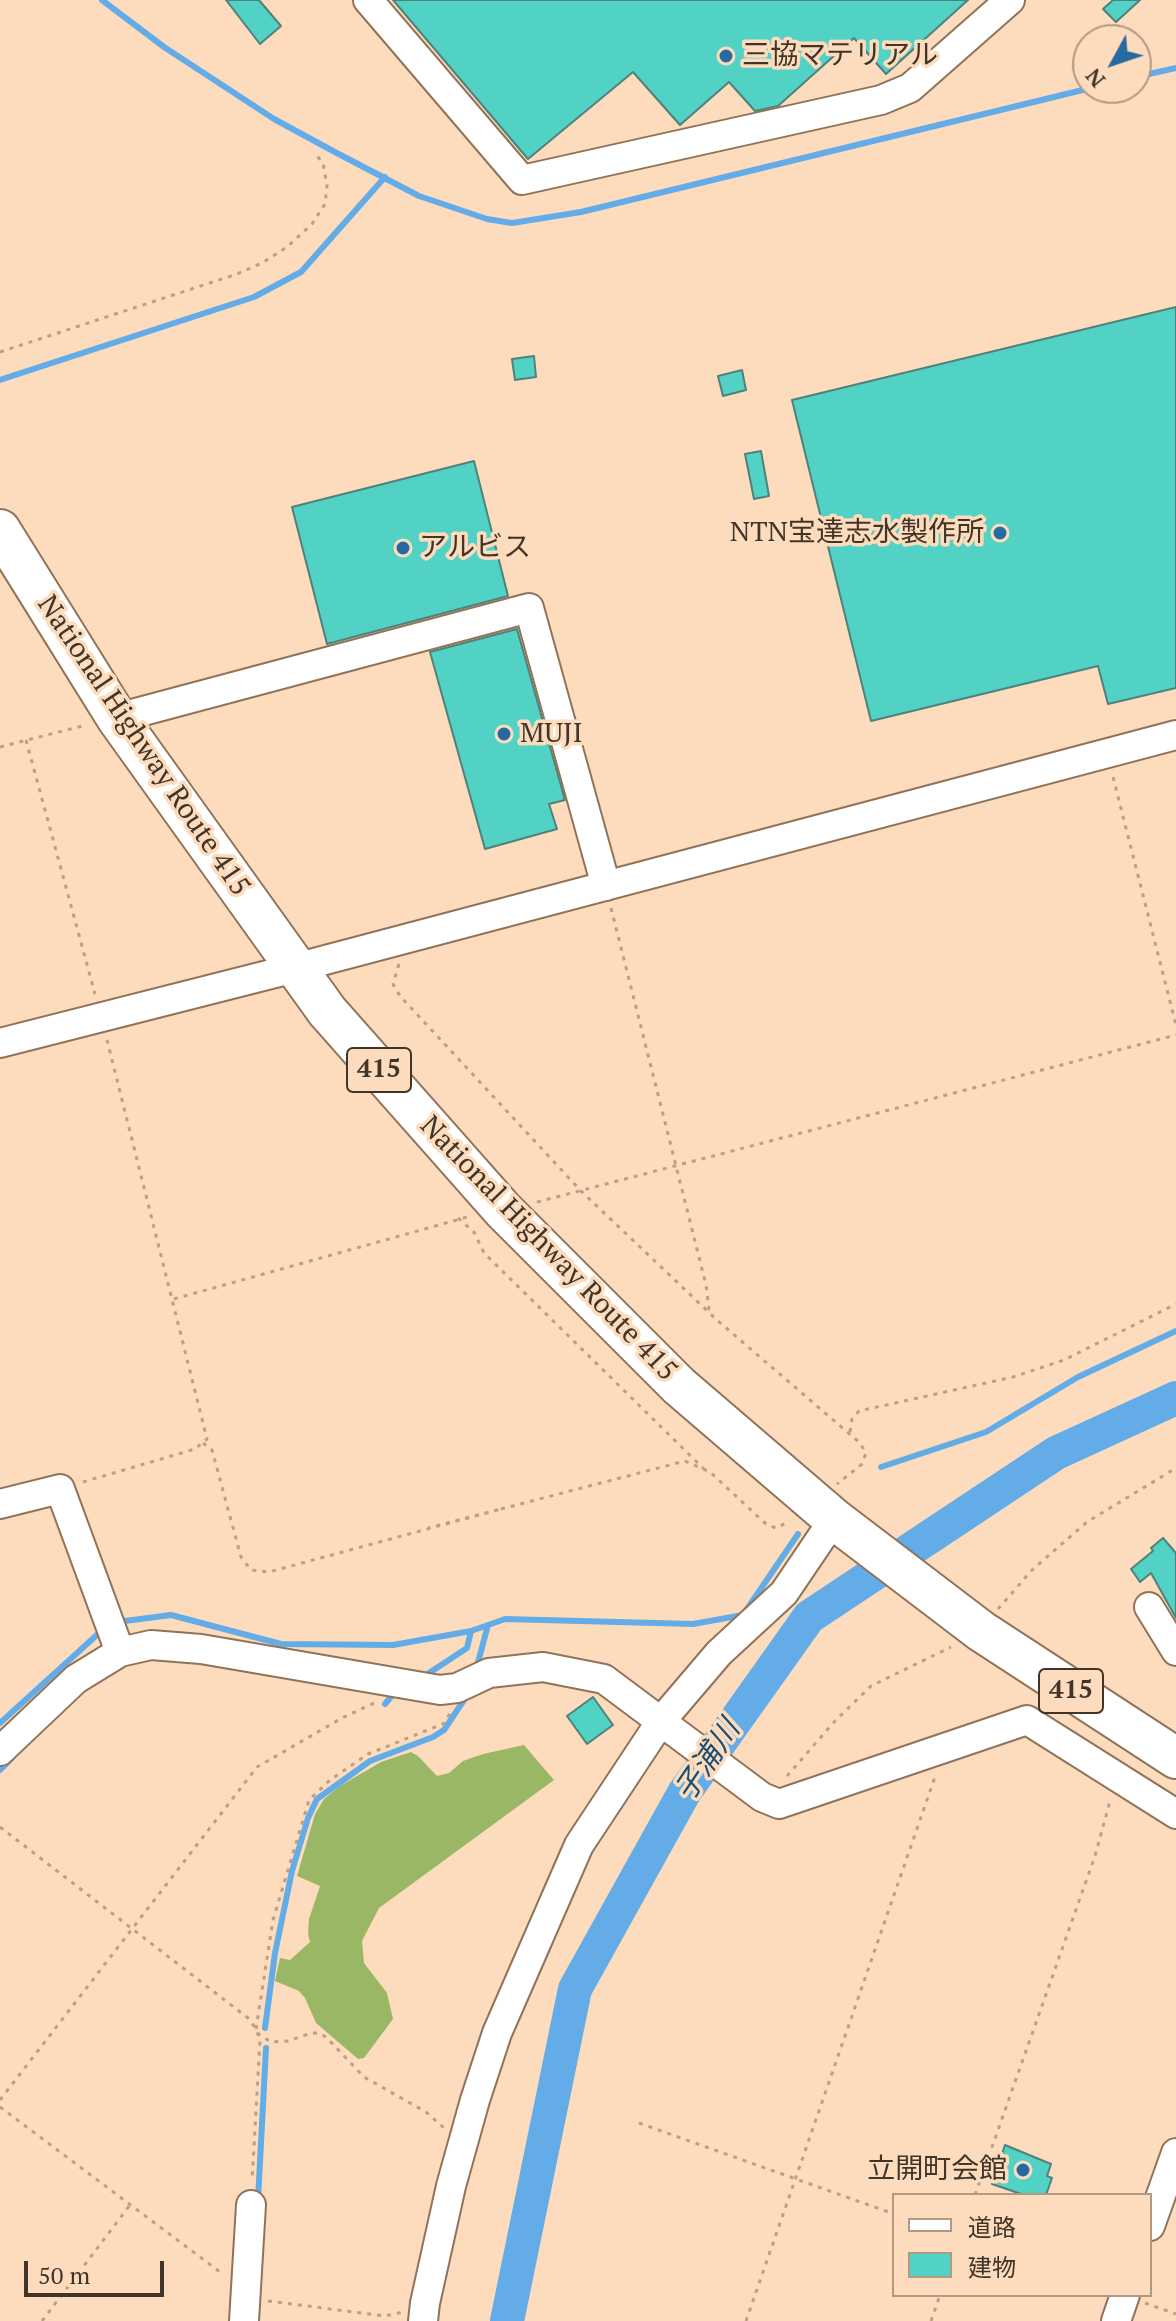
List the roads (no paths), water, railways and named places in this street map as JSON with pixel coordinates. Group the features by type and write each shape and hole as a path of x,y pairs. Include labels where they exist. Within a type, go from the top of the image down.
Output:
{"highway":[{"name":"National Highway Route 415","path":"0,530 117,718 295,968 327,1011 503,1210 679,1386 975,1626 1176,1758"}],"street":[{"path":"368,0 522,180 881,100 910,88 1010,0"},
{"path":"117,718 529,608 606,886"},
{"path":"0,1043 1176,735"},
{"path":"0,1504 60,1489 120,1652"},
{"path":"424,2312 451,2186 497,2033 579,1845 719,1653 784,1593 837,1514"},
{"path":"1149,1607 1176,1651"},
{"path":"0,1751 76,1679 120,1652 151,1645 201,1649 440,1690 457,1688 489,1673 543,1667 604,1679 774,1799 1027,1720 1176,1814"},
{"path":"1152,2220 1176,2153"},
{"path":"244,2321 251,2205"},
{"path":"1116,2321 1125,2297"}],"waterway":[{"path":"102,0 164,47 274,119 419,196 487,219 512,223 581,212 1072,93"},
{"path":"1152,73 1176,68"},
{"path":"0,380 254,297 301,272 385,177"},
{"path":"881,1467 986,1432 1078,1377 1176,1331"},
{"name":"子浦川","path":"507,2321 575,1989 684,1793 809,1617 1056,1453 1176,1398"},
{"path":"125,1621 171,1615 281,1644 393,1645 471,1631 505,1619 693,1624 743,1615 798,1534"},
{"path":"477,1666 488,1625"},
{"path":"429,1673 467,1648 471,1631"},
{"path":"0,1723 99,1633"},
{"path":"385,1704 395,1692"},
{"path":"265,2028 275,1953 292,1871 317,1799 370,1761 444,1730 464,1700"},
{"path":"0,1770 12,1758"},
{"path":"258,2200 266,2048"}],"place":[{"name":"三協マテリアル","path":"726,56"},
{"name":"NTN宝達志水製作所","path":"1000,533"},
{"name":"アルビス","path":"403,548"},
{"name":"MUJI","path":"504,734"},
{"name":"立開町会館","path":"1023,2170"}]}
